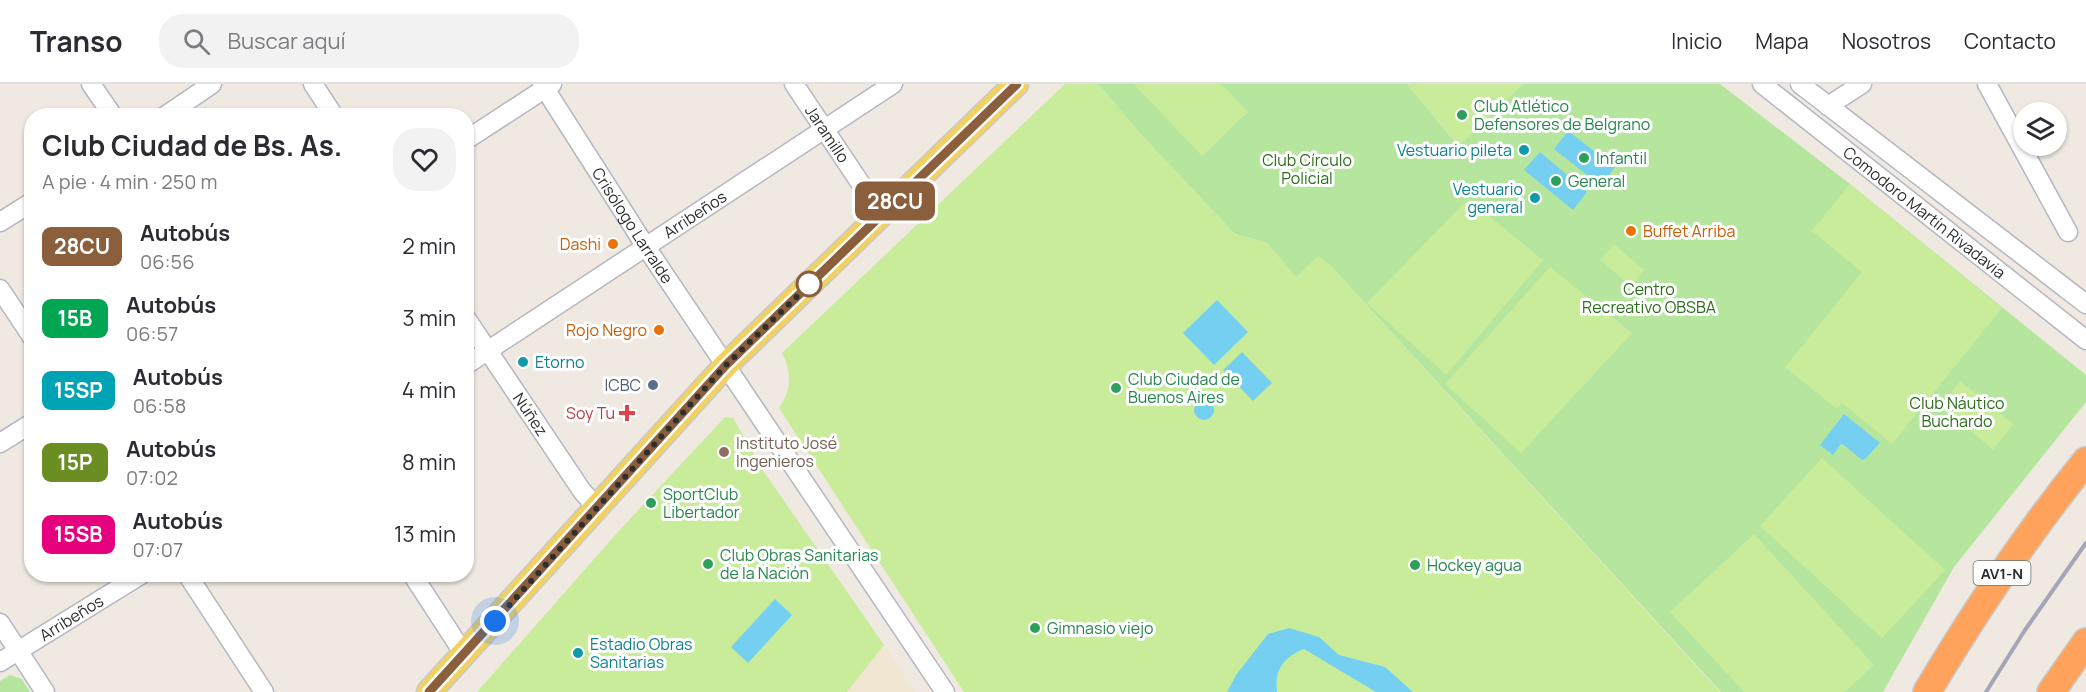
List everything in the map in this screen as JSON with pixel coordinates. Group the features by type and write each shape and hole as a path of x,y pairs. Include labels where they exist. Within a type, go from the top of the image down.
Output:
{"highway":[{"name":"AV1-N","path":"1927,692 1976,610 2043,514 2086,461"},
{"path":"2051,692 2086,642"}],"main road":[{"path":"429,692 726,365 1006,88"}],"street":[{"path":"92,84 108,108"},
{"path":"177,108 212,84"},
{"path":"313,84 329,108"},
{"name":"Jaramillo","path":"794,84 881,214"},
{"name":"Arribeños","path":"474,360 613,266 646,247 893,84"},
{"name":"Comodoro Martín Rivadavia","path":"1762,84 2086,340"},
{"name":"Comodoro Martín Rivadavia","path":"1800,84 2086,304"},
{"path":"1827,106 1862,84"},
{"path":"1991,85 2068,232"},
{"path":"474,135 547,86"},
{"name":"Crisólogo Larralde","path":"547,86 646,247 945,692"},
{"path":"1842,147 1856,127"},
{"path":"0,222 24,207"},
{"path":"0,289 24,325"},
{"name":"Núñez","path":"474,330 582,491 597,508"},
{"path":"0,443 24,428"},
{"name":"Arribeños","path":"0,662 129,582"},
{"path":"192,582 264,692"},
{"path":"417,582 464,654"},
{"path":"0,623 45,692"}],"shaded area":[{"path":"884,645 914,692 847,692"}],"green space":[{"name":"Club Ciudad de Buenos Aires","path":"1065,84 1098,84 1144,138 1235,234 1267,243 1296,277 1318,256 1330,265 1720,692 964,692 779,408 789,381 788,367 782,353"},
{"name":"Centro Recreativo OBSBA","path":"1098,84 1407,84 1457,144 1521,84 1720,84 1850,184 2086,375 2086,402 1954,567 1883,692 1721,692 1330,265 1296,278 1267,243 1235,234 1144,138"},
{"path":"1134,84 1221,84 1248,112 1202,156"},
{"name":"Club Atlético Defensores de Belgrano","path":"1407,84 1523,84 1459,146"},
{"path":"1850,184 2002,308 1892,444 1842,403 1837,409 1785,367 1862,272 1812,231"},
{"path":"1468,199 1543,260 1446,375 1367,303"},
{"path":"1614,244 1644,270 1631,286 1600,260"},
{"path":"1550,267 1632,333 1521,453 1445,384"},
{"name":"Club Náutico Buchardo","path":"1960,381 2013,424 1993,450 1942,406"},
{"name":"Club Obras Sanitarias de la Nación","path":"725,417 733,418 764,472 884,645 847,692 477,692 617,533"},
{"path":"1822,458 1945,570 1882,638 1760,526"},
{"path":"1754,534 1874,665 1845,692 1744,692 1670,612"},
{"path":"10,675 22,679 30,692 0,692 0,681"}],"water":[{"name":"Infantil","path":"1568,131 1615,167 1601,186 1554,149"},
{"name":"General","path":"1540,152 1587,192 1573,210 1524,170"},
{"path":"1217,300 1248,332 1214,365 1183,333"},
{"path":"1242,352 1272,383 1253,401 1223,370"},
{"path":"1200,400 1208,400 1214,406 1214,414 1208,420 1200,420 1194,414 1194,406"},
{"path":"1844,414 1880,443 1865,459 1862,460 1841,444 1833,455 1820,445"},
{"path":"775,599 792,615 748,663 731,647"},
{"path":"1289,628 1319,637 1339,655 1385,667 1413,692 1376,692 1304,649 1291,656 1282,665 1277,677 1277,692 1227,692 1236,675 1268,634"}],"railway":[{"path":"1986,692 2025,630 2086,543"}],"bus line":[{"name":"28CU","path":"429,692 726,365 1017,84"}],"place":[{"name":"Club Atlético Defensores de Belgrano","path":"1462,115"},
{"name":"Vestuario pileta","path":"1524,150"},
{"name":"Infantil","path":"1584,158"},
{"name":"General","path":"1556,181"},
{"name":"Vestuario general","path":"1535,198"},
{"name":"Buffet Arriba","path":"1631,231"},
{"name":"Dashi","path":"613,244"},
{"name":"Rojo Negro","path":"659,330"},
{"name":"Etorno","path":"523,362"},
{"name":"ICBC","path":"653,385"},
{"name":"Club Ciudad de Buenos Aires","path":"1116,388"},
{"name":"Soy Tu","path":"627,413"},
{"name":"Instituto José Ingenieros","path":"724,452"},
{"name":"SportClub Libertador","path":"651,503"},
{"name":"Club Obras Sanitarias de la Nación","path":"708,564"},
{"name":"Hockey agua","path":"1415,565"},
{"name":"Gimnasio viejo","path":"1035,628"},
{"name":"Estadio Obras Sanitarias","path":"578,653"}],"route":[{"path":"495,621 726,365 812,282 809,284"}],"park label":[{"name":"Club Círculo Policial","path":"1307,169"}]}
